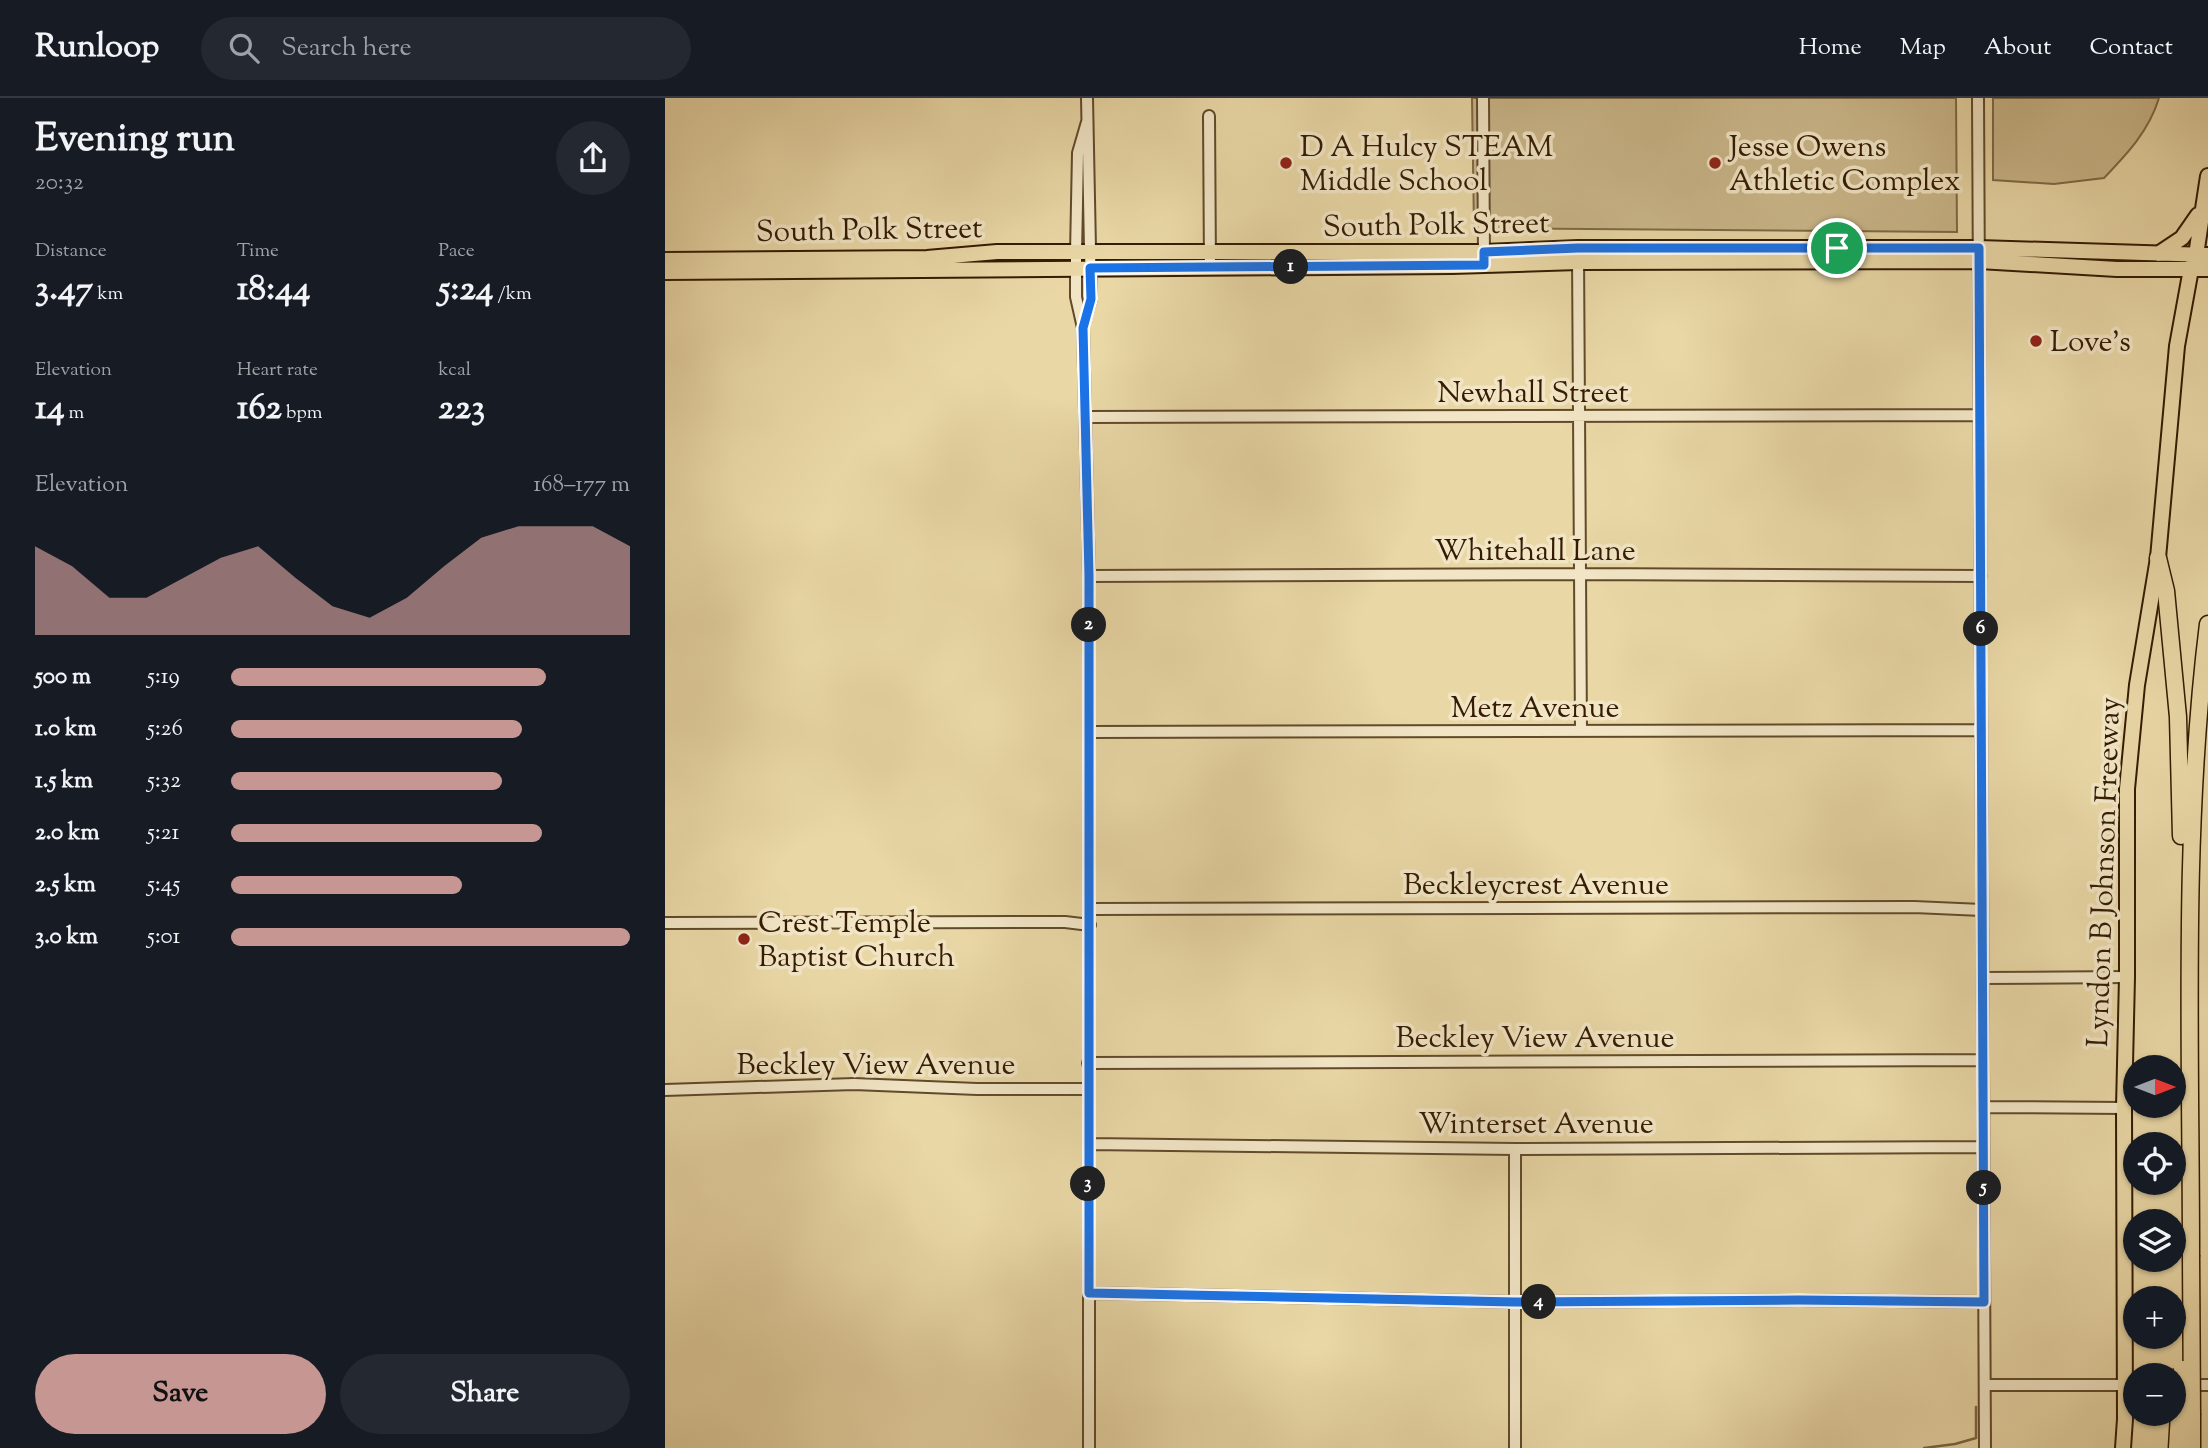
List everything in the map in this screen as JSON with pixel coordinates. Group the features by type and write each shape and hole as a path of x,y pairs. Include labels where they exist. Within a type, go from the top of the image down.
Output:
{"highway":[{"path":"2158,558 2166,591 2178,717 2181,832 2191,964"},
{"path":"2192,1448 2186,1415 2191,1255 2194,769 2208,624"},
{"path":"2177,1448 2183,1426"}],"main road":[{"name":"Lyndon B Johnson Freeway","path":"2125,1055 2127,789 2130,743 2158,558 2177,346 2191,270 2202,255 2202,204 2208,176"},
{"path":"2157,254 2182,238 2197,217 2202,204"},
{"name":"South Polk Street","path":"1979,254 2107,268 2208,270"},
{"name":"South Polk Street","path":"665,272 1083,260 1484,259 1578,255 2202,255"},
{"name":"South Polk Street","path":"665,260 927,264"},
{"name":"Lyndon B Johnson Freeway","path":"2124,1118 2130,1363"},
{"name":"Lyndon B Johnson Freeway","path":"2123,1448 2125,1426"}],"street":[{"path":"1087,98 1083,260 1076,297 1083,328 1089,576 1089,1448"},
{"path":"1483,98 1484,259"},
{"path":"1978,98 1985,1448"},
{"path":"1209,116 1210,260"},
{"path":"1578,255 1581,731"},
{"name":"Newhall Street","path":"1085,417 1980,415"},
{"name":"Whitehall Lane","path":"1089,576 1981,576"},
{"name":"Metz Avenue","path":"1089,733 1981,730"},
{"name":"Beckleycrest Avenue","path":"1090,909 1914,907 1982,910"},
{"path":"665,923 1065,922 1090,925"},
{"path":"1983,978 2127,977"},
{"name":"Beckley View Avenue","path":"1088,1063 1983,1060"},
{"name":"Beckley View Avenue","path":"665,1090 854,1084 977,1089 1087,1089"},
{"path":"1983,1107 2123,1108"},
{"name":"Winterset Avenue","path":"1089,1144 1515,1149 1983,1147"},
{"path":"1515,1149 1515,1448"},
{"path":"1089,1293 1515,1302 1984,1302"},
{"path":"1985,1385 2123,1385"},
{"path":"2186,1385 2208,1385"}],"shaded area":[{"name":"Jesse Owens Athletic Complex","path":"1472,98 1956,98 1957,232 1474,228"},
{"path":"1993,98 2159,98 2143,131 2104,178 2054,184 1993,180"}],"waterway":[{"path":"1924,1448 1976,1438 1976,1407"}],"place":[{"name":"D A Hulcy STEAM Middle School","path":"1286,163"},
{"name":"Jesse Owens Athletic Complex","path":"1715,163"},
{"name":"Love's","path":"2036,341"},
{"name":"Crest Temple Baptist Church","path":"744,939"}],"route":[{"path":"1578,248 1837,248 1979,248 1984,1302 1515,1302 1089,1293 1089,576 1083,328 1091,299 1090,268 1484,265 1484,252 1578,248"}]}
